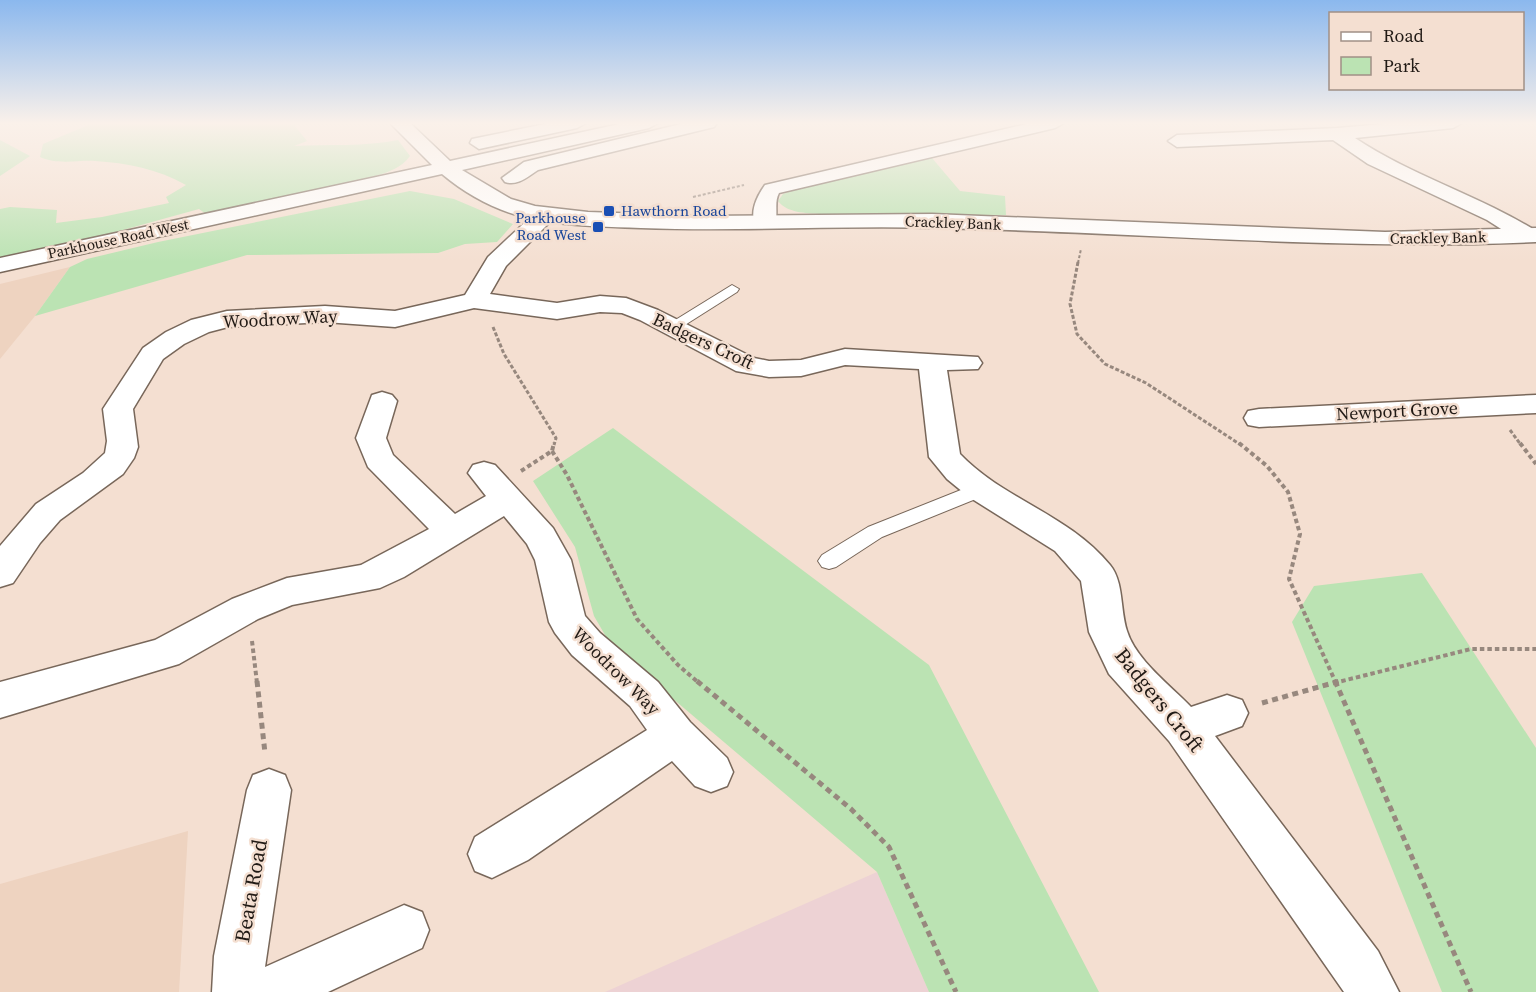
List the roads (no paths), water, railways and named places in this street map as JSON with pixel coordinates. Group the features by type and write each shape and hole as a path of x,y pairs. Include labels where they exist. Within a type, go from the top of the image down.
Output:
{"street":[{"name":"Parkhouse Road West","path":"0,265 446,169"},
{"name":"Crackley Bank","path":"447,169 484,196 523,210 546,215 666,223 933,221 1277,238 1419,239 1532,236"},
{"path":"512,178 526,169"},
{"path":"765,222 766,198 772,189 856,169"},
{"path":"1395,169 1495,215 1532,236"},
{"path":"487,302 496,262 546,215"},
{"name":"Badgers Croft","path":"487,302 557,311 613,304 642,312 746,365 769,369 801,368 845,357 950,363 945,457 958,471 981,489 1067,542 1098,576 1108,632 1124,662 1184,728 1360,969 1373,992"},
{"name":"Woodrow Way","path":"0,573 25,536 49,511 96,478 117,459 123,444 118,409 153,354 175,338 200,326 227,319 325,314 395,319 487,302"},
{"path":"0,700 165,653 245,609 287,592 367,579 453,532 380,460 371,438 382,400"},
{"name":"Newport Grove","path":"1259,418 1536,404"},
{"name":"Woodrow Way","path":"453,532 497,486 541,537 553,560 568,622 586,644 644,694 675,735 711,772"},
{"path":"1184,728 1227,713"},
{"path":"492,854 511,844 675,735"},
{"name":"Beata Road","path":"269,789 240,956 241,990 404,930"}],"lane":[{"path":"672,327 732,288"},
{"path":"829,561 875,532 981,489"}],"place":[{"name":"Hawthorn Road","path":"609,211"},
{"name":"Parkhouse Road West","path":"598,227"}]}
